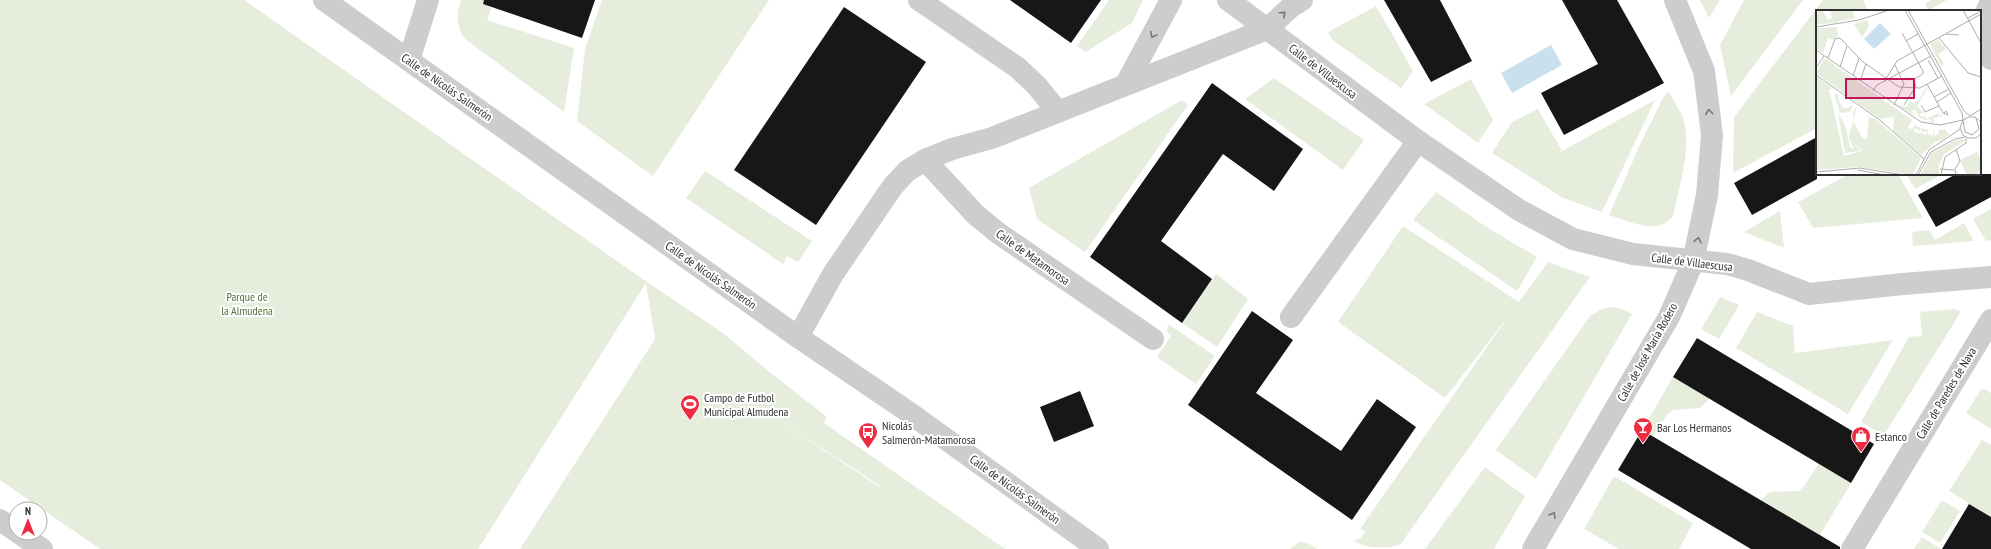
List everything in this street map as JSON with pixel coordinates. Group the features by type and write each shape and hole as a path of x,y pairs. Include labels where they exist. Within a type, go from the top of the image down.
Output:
{"street":[{"name":"Calle de Nicolás Salmerón","path":"324,0 798,337 907,411 1098,549"},
{"path":"409,60 428,0"},
{"path":"919,0 1018,68 1038,86 1058,112"},
{"path":"1126,84 1171,0"},
{"name":"Calle de Villaescusa","path":"1228,0 1418,142 1519,210 1573,239 1633,254 1693,262 1727,264 1748,270 1809,294 1903,284 1991,277"},
{"path":"798,337 832,274 893,186 907,171 925,160 952,149 992,138 1266,29 1291,7 1302,0"},
{"name":"Calle de José María Rodero","path":"1533,549 1669,317 1693,262 1707,195 1712,136 1704,71 1675,0"},
{"path":"1991,2 1982,28 1985,47 1991,59"},
{"path":"1291,317 1418,142"},
{"name":"Calle de Matamorosa","path":"925,160 976,215 998,233 1153,339"},
{"name":"Calle de Paredes de Nava","path":"1852,549 1991,320"},
{"path":"30,541 42,549"}],"green space":[{"name":"Parque de la Almudena","path":"0,0 244,0 647,282 723,333 827,417 824,423 1005,549 520,549 655,339 646,283 478,549 100,549 48,513 48,501 30,501 0,480","holes":["767,413 876,483 886,491"]},
{"path":"461,0 494,0 487,20 574,48 564,112 465,39 458,25 458,11"},
{"path":"602,0 769,0 653,176 577,121 585,49"},
{"path":"1109,0 1143,0 1132,23 1086,52 1077,46"},
{"path":"1700,0 1720,0 1709,18"},
{"path":"1744,0 1803,0 1731,96 1720,45"},
{"path":"1823,0 1863,0 1868,10 1816,10 1816,129 1733,173 1734,117"},
{"path":"1931,0 1947,0 1929,10 1925,4"},
{"path":"1376,6 1413,71 1401,88 1332,40 1328,32"},
{"path":"1274,78 1364,140 1343,170 1245,99"},
{"path":"1471,79 1493,120 1478,143 1424,104"},
{"path":"1669,92 1682,117 1686,137 1685,159 1674,213 1669,221 1662,225 1653,226 1635,224 1609,215 1643,138 1664,96"},
{"path":"1182,100 1188,105 1085,252 1037,219 1029,188"},
{"path":"1655,100 1602,212 1563,198 1492,153 1512,122 1538,109 1562,151"},
{"path":"705,171 812,241 798,262 787,256 783,264 686,198"},
{"path":"1847,175 1899,175 1923,218 1813,228 1798,202"},
{"path":"1907,175 1940,175 1915,189"},
{"path":"1436,192 1488,228 1537,257 1517,291 1413,220"},
{"path":"1991,209 1991,240 1986,241 1973,219"},
{"path":"1780,211 1784,248 1744,232"},
{"path":"1964,223 1974,241 1913,246 1912,232 1929,230 1935,240"},
{"path":"1403,226 1519,302 1548,262 1590,277 1400,545 1369,547 1352,540 1358,539 1363,535 1365,531 1360,529 1510,314 1445,398 1338,322"},
{"path":"1216,274 1248,299 1217,347 1182,323"},
{"path":"1720,297 1739,305 1719,339 1701,329"},
{"path":"1611,307 1622,309 1632,314 1536,479 1496,450 1590,316 1600,310"},
{"path":"1954,309 1960,311 1959,315 1884,435 1861,422 1909,337 1922,336 1920,312"},
{"path":"1757,312 1793,326 1795,353 1893,340 1848,414 1736,348"},
{"path":"1168,324 1215,356 1196,384 1157,357 1171,336 1167,331"},
{"path":"1673,377 1710,398 1700,408 1673,410 1666,416 1653,436 1642,430"},
{"path":"1982,388 1991,393 1991,429 1966,413"},
{"path":"1982,440 1991,445 1991,517 1949,491"},
{"path":"1819,463 1851,483 1820,535 1761,500 1770,492 1799,491 1805,485"},
{"path":"1485,467 1525,496 1494,549 1425,549"},
{"path":"1614,476 1693,523 1679,549 1619,549 1584,529"},
{"path":"1942,500 1960,511 1940,543 1922,532"},
{"path":"1922,537 1941,549 1914,549"},
{"path":"1299,542 1308,543 1317,549 1290,549"}],"water":[{"path":"1551,45 1562,65 1512,93 1501,73"}],"building":[{"path":"484,0 595,0 582,38 483,4"},
{"path":"1010,0 1101,0 1071,43"},
{"path":"1384,0 1440,0 1472,61 1431,82"},
{"path":"1562,0 1617,0 1664,83 1564,135 1541,93 1598,64"},
{"path":"844,7 926,62 816,225 734,170"},
{"path":"1212,83 1303,149 1274,191 1223,154 1161,241 1212,279 1182,323 1090,257"},
{"path":"1816,138 1817,179 1752,215 1734,183"},
{"path":"1991,174 1991,197 1936,227 1918,195 1954,175"},
{"path":"1252,311 1293,340 1256,393 1341,451 1377,399 1416,427 1352,520 1188,405"},
{"path":"1697,338 1874,444 1851,483 1673,377"},
{"path":"1080,391 1094,426 1054,442 1040,407"},
{"path":"1642,430 1840,547 1840,549 1751,549 1618,470"},
{"path":"1969,504 1991,517 1991,549 1942,549"}],"place":[{"name":"Campo de Futbol Municipal Almudena","path":"690,421"},
{"name":"Bar Los Hermanos","path":"1643,444"},
{"name":"Nicolás Salmerón-Matamorosa","path":"868,449"},
{"name":"Estanco","path":"1861,453"}]}
